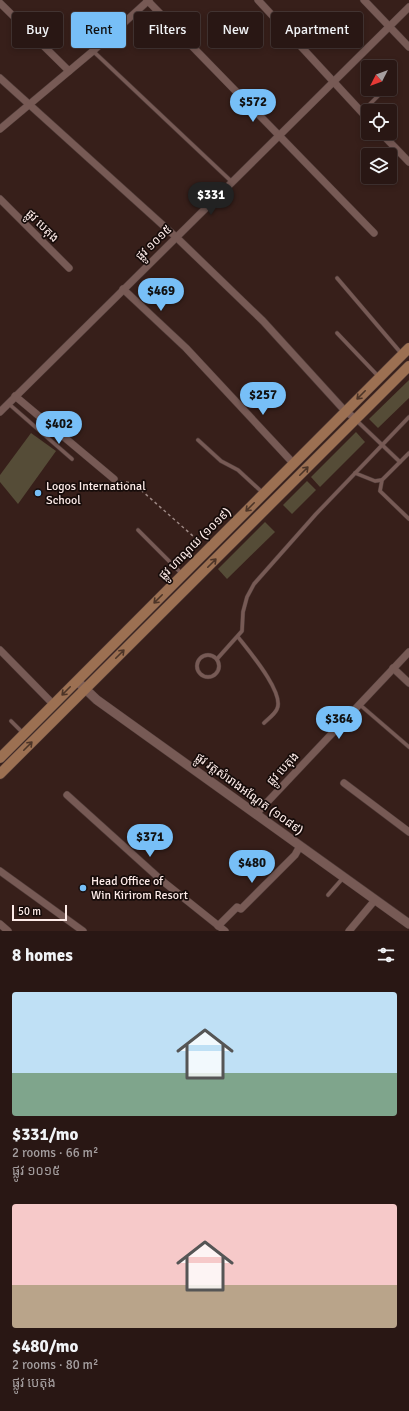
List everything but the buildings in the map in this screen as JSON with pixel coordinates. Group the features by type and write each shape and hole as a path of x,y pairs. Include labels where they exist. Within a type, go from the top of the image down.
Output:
{"main road":[{"name":"ផ្លូវ ហាណូយ (១០១៩)","path":"0,758 406,351"},
{"name":"ផ្លូវ ហាណូយ (១០១៩)","path":"0,774 409,366"},
{"name":"ផ្លូវ វត្តសំរោងអណ្ដែត (១០៨៩)","path":"77,681 97,700 409,924"}],"street":[{"path":"0,129 93,51 148,0 278,136 374,233"},
{"path":"258,0 361,112"},
{"path":"364,0 409,47"},
{"path":"0,3 69,71"},
{"name":"ផ្លូវ ១០១៥","path":"0,412 409,7"},
{"path":"0,78 176,237 263,321 345,411 356,419"},
{"path":"388,140 409,162"},
{"name":"ផ្លូវ បេតុង","path":"0,199 69,268"},
{"path":"123,289 186,348 294,464"},
{"path":"15,396 114,478"},
{"path":"0,650 53,704"},
{"name":"ផ្លូវ បេតុង","path":"256,814 409,652"},
{"path":"393,668 409,683"},
{"path":"344,784 409,832"},
{"path":"67,795 160,879 222,929 237,907 241,909 295,855 300,846"},
{"path":"0,871 83,931"},
{"path":"349,931 375,900"},
{"path":"0,924 8,931"}],"lane":[{"path":"93,51 232,182"},
{"path":"369,104 378,96"},
{"path":"337,278 406,351"},
{"path":"337,333 380,377"},
{"path":"8,403 72,459"},
{"path":"217,659 210,654 203,655 197,660 198,672 204,676 214,675 218,669 217,659 242,631 243,612 247,597 254,584 355,473 409,417"},
{"path":"356,419 400,462"},
{"path":"198,440 221,462 238,470 263,494"},
{"path":"409,453 382,480 380,491 409,518"},
{"path":"355,473 375,481 382,480"},
{"path":"138,530 183,575"},
{"path":"238,637 273,686 278,703 277,710 264,723"},
{"path":"359,704 409,747"},
{"path":"11,721 24,734"},
{"path":"328,895 344,877"}],"path":[{"path":"114,478 123,483 133,483 208,549"}],"shaded area":[{"path":"409,380 409,398 378,428 369,419"},
{"path":"356,432 365,442 320,487 311,477"},
{"path":"31,433 56,451 18,504 0,482 0,475"},
{"path":"307,481 316,490 292,514 283,505"},
{"path":"265,522 275,532 227,579 218,569"}],"place":[{"name":"Logos International School","path":"38,493"},
{"name":"Head Office of Win Kirirom Resort","path":"83,888"}]}
